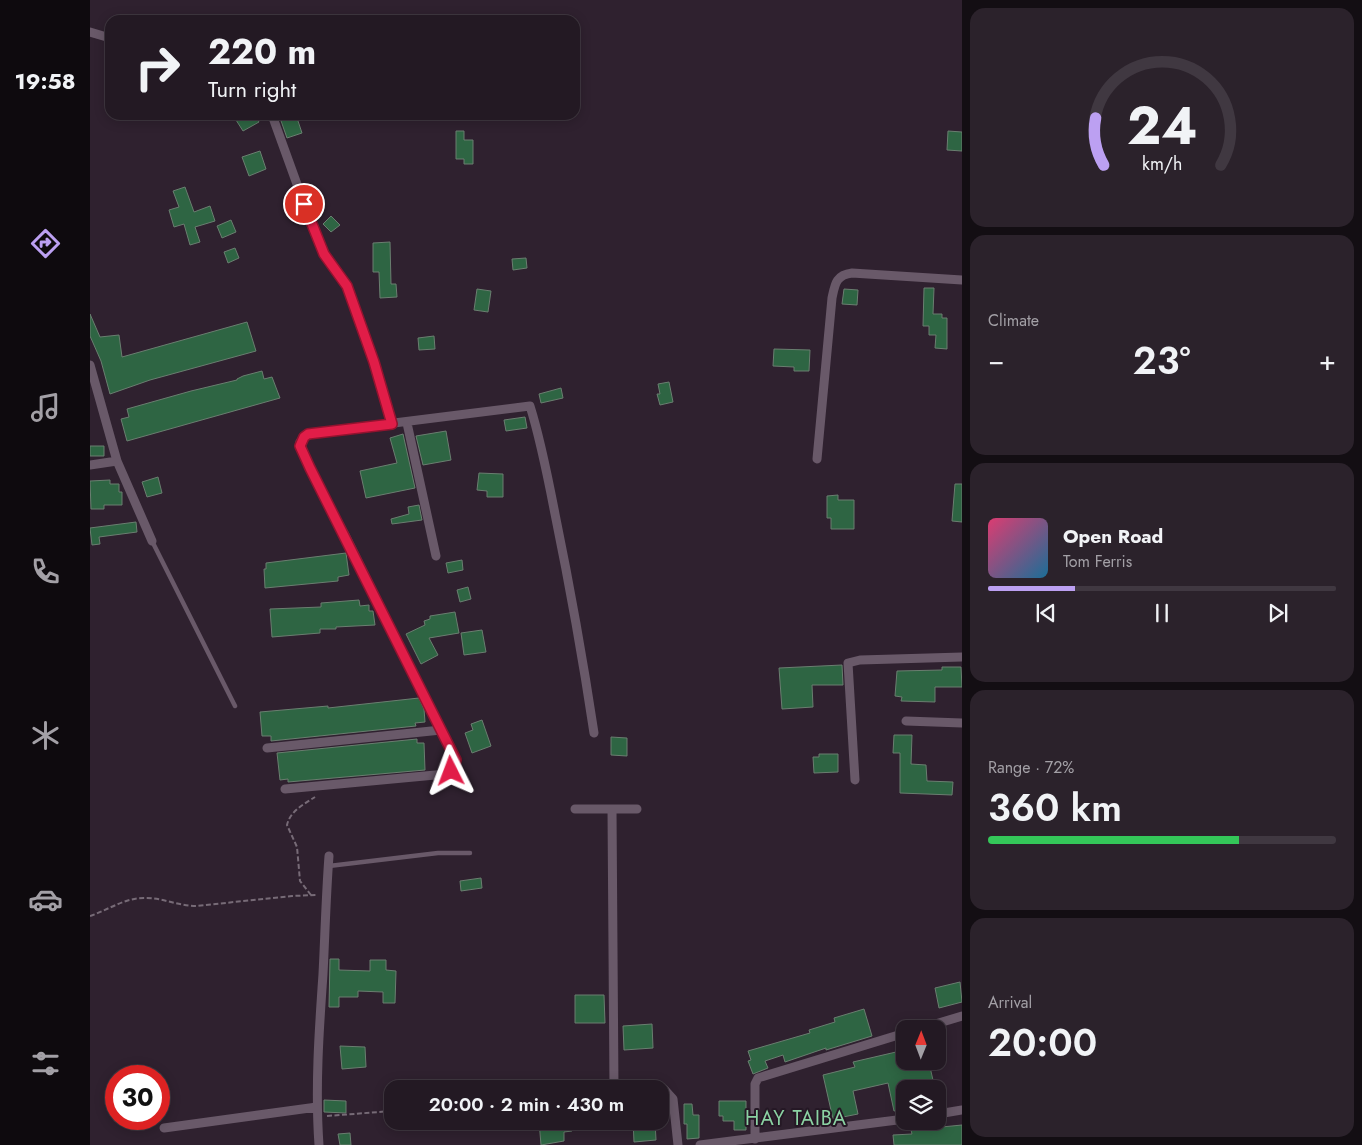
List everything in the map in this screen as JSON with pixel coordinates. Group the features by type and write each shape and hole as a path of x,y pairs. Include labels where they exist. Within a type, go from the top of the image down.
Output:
{"street":[{"path":"90,32 105,36"},
{"path":"274,120 315,234 327,258 347,286 374,362 392,424"},
{"path":"817,459 832,298 837,279 840,275 852,272 962,280"},
{"path":"90,365 117,461 152,540"},
{"path":"285,789 446,774 454,768 456,760 300,446 304,437 308,434 530,406 537,429 559,534 581,648 594,733"},
{"path":"407,423 436,556"},
{"path":"90,465 117,461"},
{"path":"855,780 848,663 853,660 962,656"},
{"path":"906,722 962,722"},
{"path":"267,748 441,730"},
{"path":"575,809 636,809"},
{"path":"612,809 614,1080"},
{"path":"319,1145 317,1107 326,896 330,856"},
{"path":"946,1021 962,1016"},
{"path":"756,1138 755,1084 758,1078 896,1036"},
{"path":"669,1094 673,1099 678,1145"},
{"path":"170,1127 317,1107"},
{"path":"946,1113 962,1110"},
{"path":"700,1145 896,1120"}],"lane":[{"path":"152,540 235,706"},
{"path":"328,866 438,853 470,853"}],"path":[{"path":"311,895 300,881 297,846 288,830 287,822 296,810 330,785"},
{"path":"90,916 132,899 144,898 183,906 196,906 292,896 326,896"},
{"path":"317,1117 384,1112"}],"building":[{"path":"236,120 258,120 259,122 243,131"},
{"path":"281,120 298,120 302,133 287,138"},
{"path":"456,131 464,131 464,140 473,140 473,164 464,164 464,159 456,159"},
{"path":"948,131 962,132 962,151 947,150"},
{"path":"260,151 266,169 249,176 242,157"},
{"path":"185,187 194,212 210,206 215,221 195,227 200,242 190,245 184,224 174,227 169,210 179,207 173,191"},
{"path":"331,216 340,225 331,232 323,224"},
{"path":"231,220 236,232 222,238 217,226"},
{"path":"390,242 391,284 396,284 397,297 380,298 379,272 373,272 373,243"},
{"path":"235,248 239,258 228,263 224,252"},
{"path":"526,258 527,268 513,270 512,259"},
{"path":"924,288 934,288 933,314 942,314 942,318 947,318 947,349 935,348 936,335 929,335 929,326 923,326"},
{"path":"477,289 491,291 488,312 474,310"},
{"path":"844,289 858,290 857,305 842,304"},
{"path":"90,314 100,337 119,335 122,357 247,322 256,351 150,380 110,394 101,361 90,336"},
{"path":"434,336 435,349 419,350 418,338"},
{"path":"774,349 810,350 809,371 794,371 794,367 773,366"},
{"path":"262,371 264,379 272,377 280,398 127,441 121,419 129,417 127,409 237,380 243,376"},
{"path":"669,382 673,402 660,405 657,394 660,394 658,384"},
{"path":"561,388 563,398 541,403 539,394"},
{"path":"525,417 527,428 506,431 504,420"},
{"path":"446,431 451,460 423,465 416,436"},
{"path":"403,434 415,488 366,498 360,471 397,463 390,438"},
{"path":"90,446 104,446 104,456 90,456"},
{"path":"479,473 503,474 503,497 487,497 487,491 477,490"},
{"path":"158,477 162,493 147,497 142,482"},
{"path":"110,480 110,484 119,484 119,492 122,492 122,505 104,505 104,509 91,509 90,481"},
{"path":"955,484 962,484 962,522 952,521"},
{"path":"838,495 838,500 854,500 854,529 831,529 831,518 827,518 827,496"},
{"path":"419,505 422,520 392,524 391,519 409,514 408,507"},
{"path":"136,522 137,532 99,537 100,544 92,545 90,528"},
{"path":"346,553 349,575 338,577 338,581 265,588 264,569 266,569 266,563"},
{"path":"462,560 463,570 448,573 446,563"},
{"path":"468,587 471,599 460,602 457,590"},
{"path":"359,600 360,606 369,605 369,611 373,611 375,625 336,627 336,629 320,629 320,633 272,637 270,609 321,607 321,603"},
{"path":"455,612 459,633 429,638 438,655 421,664 406,634 425,625 424,621 430,619 430,616"},
{"path":"482,630 486,652 464,655 461,633"},
{"path":"842,665 843,685 812,685 813,707 782,709 779,668"},
{"path":"942,667 961,667 962,687 935,687 935,702 901,701 902,697 895,696 897,671 942,670"},
{"path":"419,698 424,709 425,722 415,723 416,726 271,741 271,736 262,736 260,712 328,706 328,708"},
{"path":"482,720 491,746 472,753 465,733 473,730 471,724"},
{"path":"894,735 912,735 911,764 926,765 927,781 953,782 952,795 900,793 900,753 893,753"},
{"path":"611,737 627,738 627,756 611,755"},
{"path":"417,739 417,743 424,743 425,770 288,782 288,779 280,780 277,753"},
{"path":"819,754 838,754 838,772 814,773 813,757 819,757"},
{"path":"481,878 482,888 461,891 460,881"},
{"path":"330,959 339,959 339,970 370,971 370,960 386,960 386,970 396,971 395,1003 383,1003 383,992 358,991 358,997 339,997 339,1007 329,1007"},
{"path":"960,982 962,1002 939,1008 935,988"},
{"path":"575,995 604,995 605,1023 575,1023"},
{"path":"864,1009 872,1036 826,1050 826,1048 785,1062 783,1055 765,1061 768,1068 753,1074 748,1061 751,1060 748,1051 810,1033 809,1030 835,1022 834,1018"},
{"path":"652,1024 653,1048 624,1050 623,1026"},
{"path":"340,1046 365,1047 366,1067 342,1069"},
{"path":"896,1052 896,1070 931,1070 933,1080 896,1080 896,1111 894,1111 888,1083 853,1091 858,1114 833,1119 823,1075 855,1067 853,1062"},
{"path":"324,1100 346,1101 346,1113 324,1112"},
{"path":"719,1101 746,1101 746,1130 734,1130 734,1121 723,1121 723,1116 719,1116"},
{"path":"684,1104 692,1104 693,1115 699,1115 699,1138 687,1139 687,1124 684,1124"},
{"path":"962,1125 962,1145 894,1145 893,1135 912,1134 911,1130 946,1130 946,1127"},
{"path":"540,1130 572,1130 564,1132 564,1141 541,1145"},
{"path":"633,1130 655,1130 656,1140 634,1142"},
{"path":"350,1133 351,1145 340,1145 338,1134"}],"district":[{"name":"HAY TAIBA","path":"796,1118"}],"route":[{"path":"304,204 324,254 347,286 374,362 392,424 308,434 300,442 300,446 456,760 451,771"}]}
